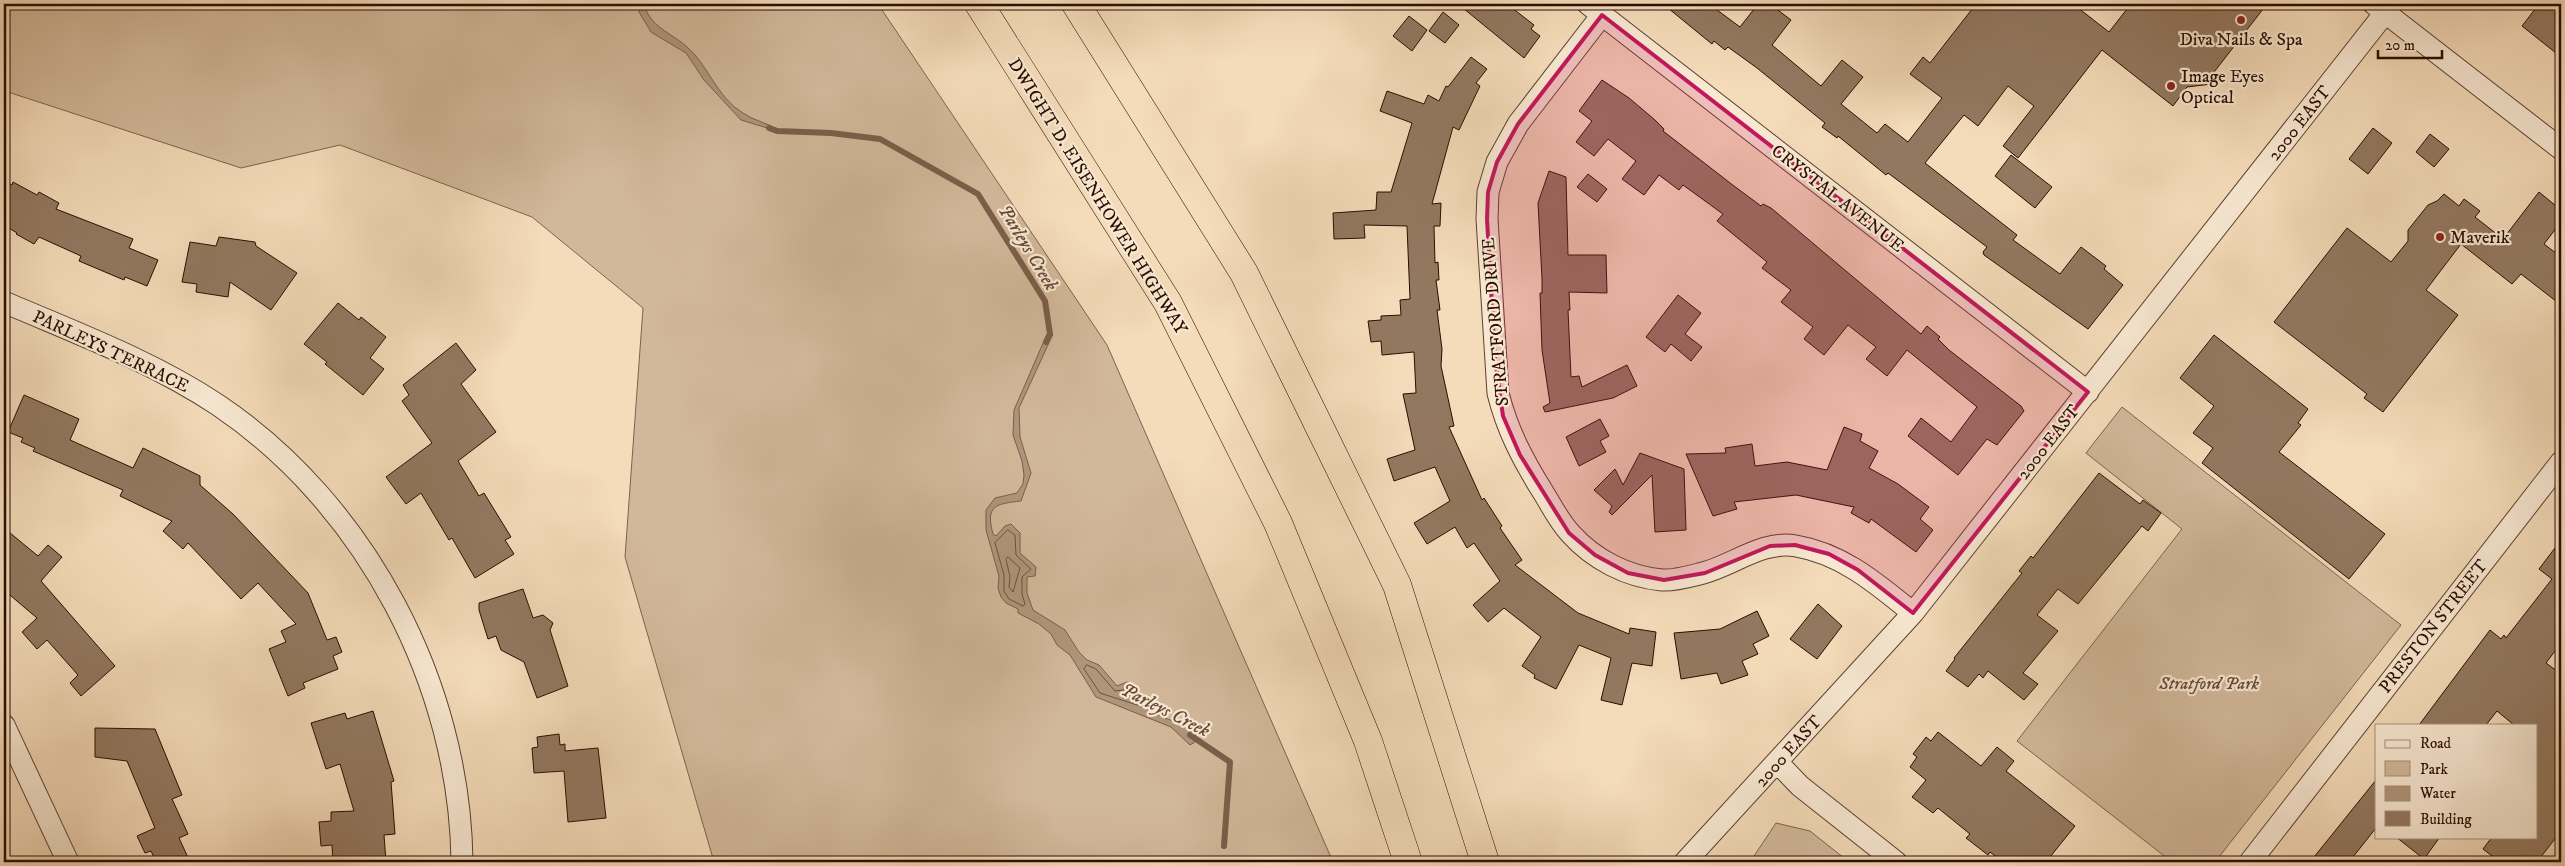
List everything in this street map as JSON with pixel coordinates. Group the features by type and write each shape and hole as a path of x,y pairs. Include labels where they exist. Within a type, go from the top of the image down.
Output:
{"highway":[{"name":"DWIGHT D. EISENHOWER HIGHWAY","path":"979,4 1168,304 1278,523 1368,741 1408,862"},
{"path":"1076,4 1244,273 1397,585 1485,862"}],"street":[{"path":"2383,7 2561,149"},
{"name":"2000 EAST","path":"1685,862 1778,763 1913,613 2088,392 2383,7"},
{"name":"CRYSTAL AVENUE","path":"1595,9 2088,392"},
{"name":"STRATFORD DRIVE","path":"1595,9 1518,124 1497,162 1488,192 1487,219 1498,392 1503,416 1520,455 1569,533 1595,555 1628,573 1664,580 1705,573 1770,546 1795,545 1829,554 1858,570 1913,613"},
{"name":"PARLEYS TERRACE","path":"4,302 132,358 177,380 218,405 287,460 321,497 352,536 381,578 424,667 450,756 460,826 462,862"},
{"name":"PRESTON STREET","path":"2250,862 2561,462"},
{"path":"4,725 68,862"},
{"path":"1778,763 1800,786 1896,862"}],"highlighted area":[{"path":"1602,15 2088,392 1913,613 1858,570 1829,554 1795,545 1770,546 1705,573 1664,580 1628,573 1595,555 1569,533 1520,455 1503,416 1495,359 1487,219 1488,192 1497,162 1518,124"}],"green space":[{"path":"4,4 878,4 1107,345 1333,862 714,862 625,557 643,308 532,217 340,145 241,168 11,93 4,87"},
{"name":"Stratford Park","path":"2122,407 2401,625 2215,862 2172,862 2017,741 2182,529 2086,453"},
{"path":"1776,823 1810,831 1849,862 1750,862"}],"water":[{"path":"638,4 644,4 647,12 656,24 694,53 719,90 734,107 751,118 778,129 777,131 741,120 704,80 686,53 651,32 639,12"},
{"path":"1047,334 1053,334 1019,408 1020,437 1031,473 1021,501 999,505 992,512 990,517 993,534 996,536 1005,526 1011,524 1020,533 1020,553 1036,567 1035,576 1027,577 1027,593 1033,610 1065,630 1079,652 1087,660 1099,665 1117,686 1127,682 1131,684 1150,709 1192,731 1197,737 1195,742 1190,745 1171,727 1096,697 1070,655 1057,645 1051,634 1039,624 1018,613 1018,609 1006,603 1001,597 998,588 999,576 986,530 986,510 995,498 1017,493 1023,484 1022,461 1013,435 1014,410"}],"building":[{"path":"1458,4 1507,4 1534,25 1531,29 1540,36 1524,58"},
{"path":"1663,4 1709,4 1740,27 1758,4 1770,4 1791,20 1772,45 1821,86 1842,60 1863,77 1841,104 1877,133 1885,124 1908,142 1942,98 1910,74 1923,57 1930,63 1976,4 2073,4 2109,32 2131,4 2267,4 2211,76 2212,84 2187,87 2173,106 2102,50 2018,158 2003,146 2034,106 2008,86 1978,126 1964,115 1925,163 2017,235 2013,240 2060,274 2081,247 2106,266 2104,269 2123,285 2088,329 1984,255 1983,252 1987,247 1888,173 1886,175 1838,136 1837,138 1822,127 1825,123 1757,68 1728,47 1725,50 1714,41 1712,44"},
{"path":"2539,4 2561,4 2561,57 2522,26"},
{"path":"1443,12 1459,25 1445,43 1429,31"},
{"path":"1409,16 1427,30 1412,51 1393,36"},
{"path":"1471,57 1487,69 1476,83 1480,86 1459,130 1453,127 1432,204 1441,203 1440,226 1434,226 1435,263 1438,262 1439,280 1436,280 1440,310 1437,310 1442,349 1441,366 1454,426 1449,427 1482,500 1484,498 1502,526 1500,528 1522,560 1515,565 1578,613 1629,634 1630,628 1656,632 1652,666 1632,663 1622,705 1601,700 1611,658 1579,645 1556,689 1534,678 1535,675 1522,666 1541,637 1504,608 1488,622 1473,605 1500,581 1474,543 1467,548 1455,527 1427,544 1414,523 1450,501 1435,467 1394,481 1387,459 1415,450 1403,394 1416,393 1414,352 1382,355 1381,341 1371,342 1368,321 1381,320 1381,316 1401,315 1400,300 1410,299 1407,226 1364,225 1365,238 1334,239 1333,213 1376,210 1377,192 1391,192 1412,123 1380,111 1387,91 1424,104 1428,95 1439,101 1446,86 1448,87"},
{"path":"1602,80 1629,98 1655,120 1664,129 1663,131 1734,186 1761,206 1763,204 1771,208 1921,334 1927,326 1940,337 1938,339 1949,350 2021,406 2024,411 1997,445 1987,439 1958,475 1908,436 1921,418 1951,442 1977,407 1907,350 1887,376 1866,359 1876,347 1848,325 1824,355 1804,339 1813,327 1781,302 1791,290 1762,268 1767,262 1717,221 1723,214 1683,185 1679,190 1659,175 1644,195 1622,179 1636,161 1608,139 1594,156 1576,142 1592,121 1579,111"},
{"path":"2373,128 2392,143 2368,174 2349,159"},
{"path":"2430,134 2449,149 2434,167 2416,152"},
{"path":"2011,155 2052,187 2035,208 1995,176"},
{"path":"1549,171 1566,177 1568,255 1606,255 1607,293 1569,292 1571,377 1579,376 1582,387 1627,365 1637,386 1613,398 1545,412 1543,407 1550,403 1542,350 1540,293 1542,293 1542,279 1538,203"},
{"path":"1588,174 1607,189 1597,202 1577,187"},
{"path":"4,181 12,185 13,182 37,195 39,192 59,203 56,209 133,239 129,248 158,260 147,286 125,277 124,280 79,261 81,256 39,237 34,244 16,234 4,225"},
{"path":"2539,192 2561,210 2561,222 2544,244 2561,257 2561,305 2521,274 2512,284 2461,244 2426,290 2458,315 2383,412 2364,398 2367,394 2274,322 2347,228 2391,262 2408,241 2408,230 2428,205 2437,201 2444,194 2459,206 2464,199 2480,211 2475,217 2503,239"},
{"path":"219,237 255,242 256,246 297,273 271,310 230,282 228,297 196,292 197,284 182,282 190,242 216,246"},
{"path":"1678,295 1701,313 1685,334 1702,347 1691,361 1671,344 1665,352 1646,337"},
{"path":"338,303 359,320 361,317 386,337 370,358 384,369 363,395 304,344"},
{"path":"2214,335 2308,409 2298,423 2301,425 2279,452 2385,534 2349,579 2202,463 2213,448 2193,433 2214,406 2180,378"},
{"path":"456,343 476,370 461,384 496,432 458,461 479,496 484,493 511,537 505,540 514,554 475,578 452,538 449,540 421,493 406,504 386,477 432,443 402,401 409,395 403,385"},
{"path":"24,395 79,419 70,440 133,468 143,448 200,476 200,485 233,514 308,593 327,640 336,637 342,652 333,656 338,669 303,683 305,688 288,696 269,649 286,642 281,631 296,624 258,583 241,599 188,543 183,549 163,531 172,521 120,496 123,490 33,451 35,448 21,442 23,438 8,432"},
{"path":"1600,419 1609,436 1600,441 1606,452 1579,466 1566,437"},
{"path":"1844,427 1862,434 1860,441 1878,451 1869,468 1898,484 1929,507 1920,519 1933,530 1916,552 1871,519 1869,523 1851,513 1854,507 1796,495 1734,502 1737,509 1713,516 1686,454 1726,453 1725,448 1752,444 1755,466 1787,462 1827,470"},
{"path":"1640,453 1684,469 1686,530 1655,532 1652,475 1612,515 1609,512 1612,506 1594,490 1615,469 1623,485"},
{"path":"2099,473 2140,504 2143,500 2161,513 2148,531 2142,526 2078,604 2058,589 2037,615 2058,631 2023,673 2038,684 2024,700 1988,671 1983,678 1979,674 1968,687 1946,671 1954,658 2022,573 2019,571 2031,556 2033,558"},
{"path":"4,528 38,556 48,545 62,557 41,581 115,666 81,696 70,683 78,675 47,640 37,649 22,632 37,618 4,590"},
{"path":"2561,540 2561,643 2546,663 2561,674 2561,831 2537,862 2500,862 2483,849 2491,838 2538,838 2538,724 2513,724 2497,711 2487,724 2420,724 2490,630 2501,639 2504,635 2506,638 2552,579 2539,569"},
{"path":"523,589 533,618 543,615 553,623 550,630 568,686 537,698 524,662 501,650 496,636 488,639 479,610 479,603"},
{"path":"1818,604 1842,626 1817,659 1790,639"},
{"path":"1757,611 1769,636 1753,644 1758,654 1742,661 1748,675 1721,684 1717,673 1681,679 1674,633 1720,629"},
{"path":"373,711 394,781 391,782 395,834 384,835 386,862 333,862 332,845 321,846 319,822 331,821 331,812 354,811 340,764 326,769 311,723 345,713 347,719"},
{"path":"95,728 155,729 182,795 172,799 188,834 179,838 190,862 156,862 151,851 145,853 137,836 155,828 127,761 95,757"},
{"path":"1938,732 1981,766 1997,747 2014,761 2006,771 2075,826 2046,862 2003,862 1990,852 1988,855 1966,838 1970,834 1938,808 1933,813 1912,797 1926,780 1910,767 1917,757 1913,754 1926,737 1931,741"},
{"path":"559,734 560,745 565,744 565,751 598,748 606,818 568,822 564,771 534,773 532,748 538,747 537,737"},
{"path":"2375,781 2375,829 2349,862 2310,862"},
{"path":"2397,838 2439,838 2424,859"}],"waterway":[{"name":"Parleys Creek","path":"769,128 777,131 831,133 880,139 978,194 1045,301 1050,334 1046,342"},
{"name":"Parleys Creek","path":"1190,735 1230,762 1224,846"}],"place":[{"name":"Diva Nails & Spa","path":"2241,20"},
{"name":"Image Eyes Optical","path":"2171,86"},
{"name":"Maverik","path":"2440,237"}]}
